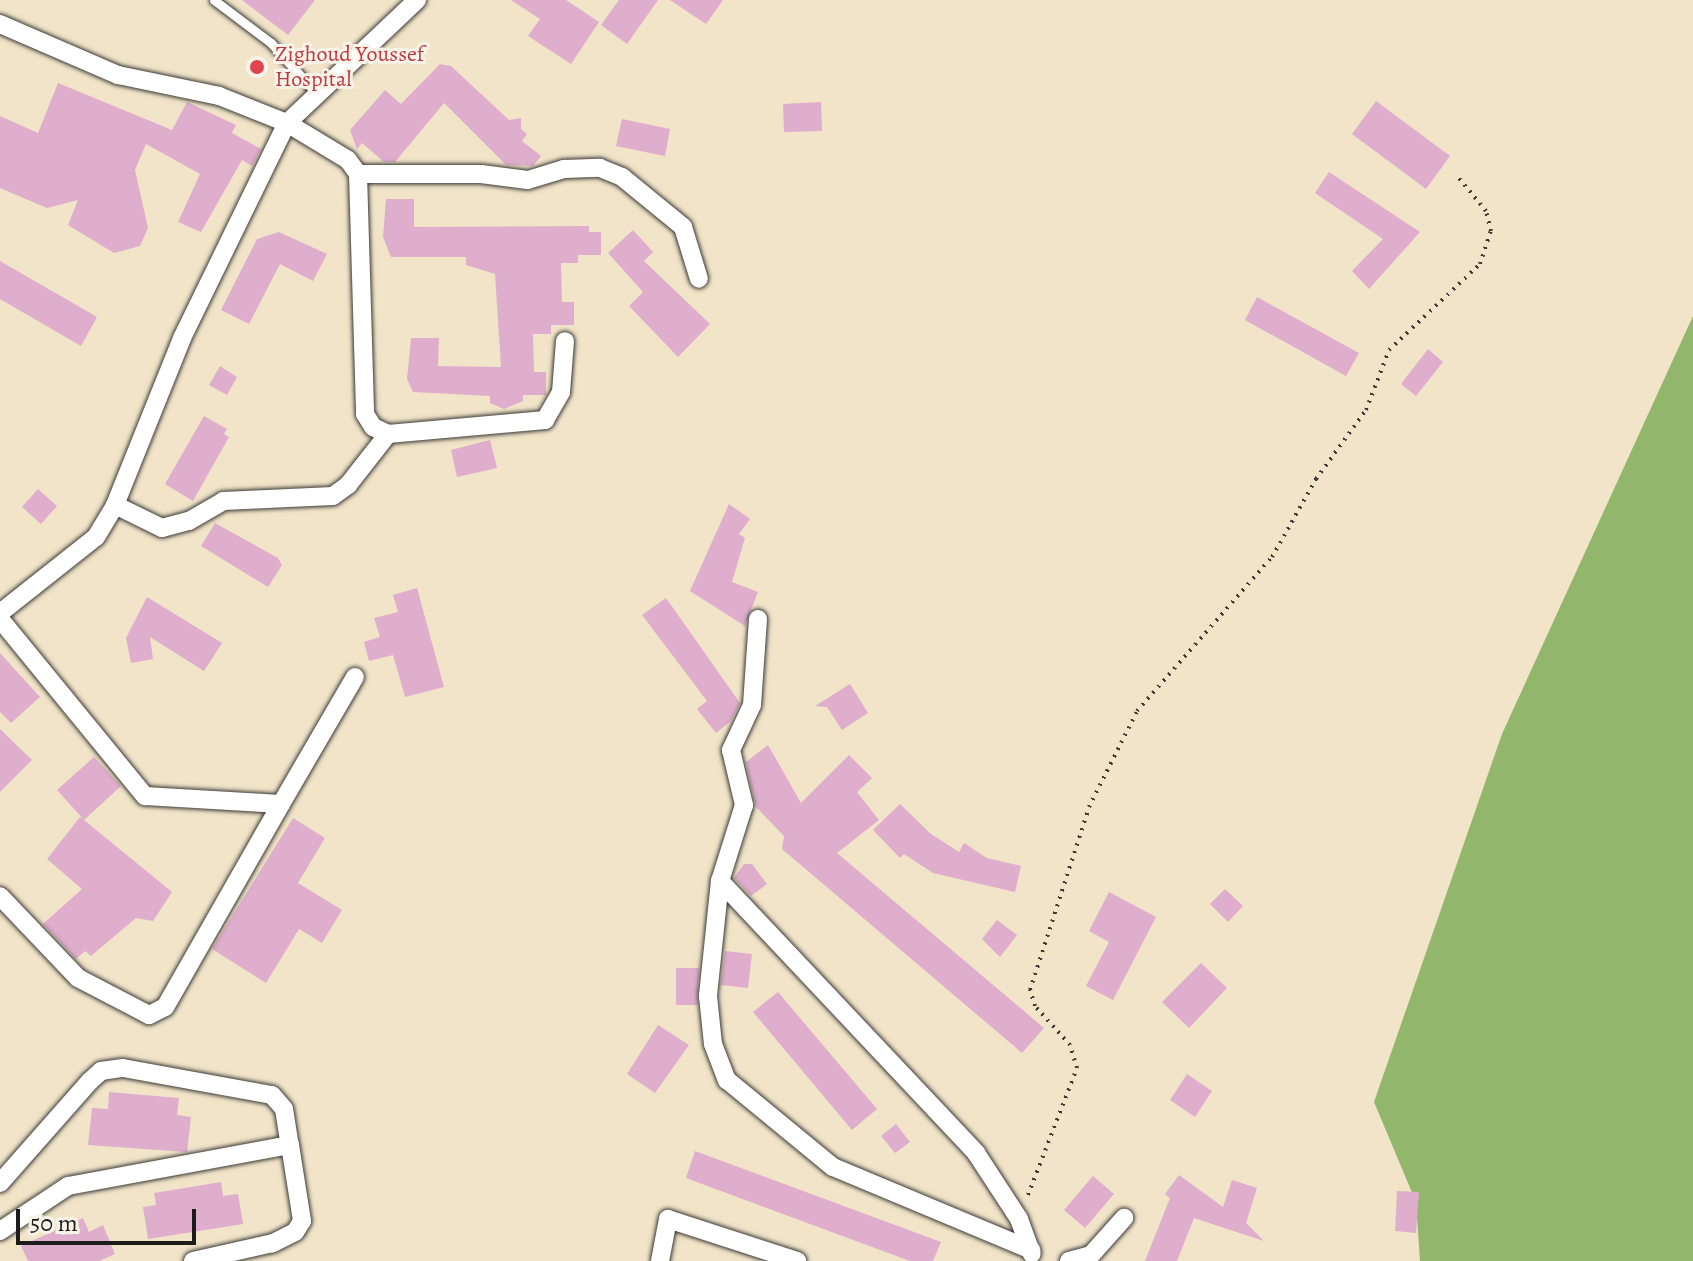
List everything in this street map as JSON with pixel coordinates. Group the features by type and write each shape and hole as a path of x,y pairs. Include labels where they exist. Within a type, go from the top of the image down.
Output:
{"street":[{"path":"281,804 145,796 0,616 96,537 115,505 182,338 287,123 403,8 417,0"},
{"path":"0,24 118,75 219,96 287,123 348,160 358,174 365,414 373,427 388,434 545,420 561,392 565,341"},
{"path":"358,174 481,174 528,180 572,168 600,168 632,184 683,227 699,279"},
{"path":"115,505 162,528 189,521 223,501 333,496 348,485 388,434"},
{"path":"758,619 752,705 731,750 744,805 720,881 708,996 713,1044 727,1080 833,1167 1032,1255"},
{"path":"0,896 78,978 149,1015 165,1007 355,677"},
{"path":"720,881 976,1153 1019,1219 1032,1255"},
{"path":"0,1183 101,1071 123,1068 272,1095 284,1109 302,1221 295,1232 273,1243 193,1261"},
{"path":"0,1231 68,1186 290,1145"},
{"path":"1069,1261 1091,1255 1124,1218"},
{"path":"660,1261 668,1219 797,1261"}],"lane":[{"path":"214,0 271,43 318,95"}],"path":[{"path":"1019,1219 1077,1068 1070,1045 1035,1006 1030,990 1089,807 1137,711 1272,557 1316,479 1366,410 1389,350 1480,264 1488,248 1488,221 1458,177"}],"green space":[{"path":"1693,316 1693,1261 1420,1261 1416,1202 1374,1102 1502,734"}],"building":[{"path":"242,0 315,0 288,35"},
{"path":"511,0 566,0 599,22 571,64 528,36 540,19"},
{"path":"619,0 658,0 627,44 601,25"},
{"path":"670,0 723,0 706,24"},
{"path":"440,64 451,66 509,120 521,118 521,129 527,134 522,141 541,156 533,166 506,165 444,103 395,162 384,162 362,143 357,149 350,130 385,90 401,104"},
{"path":"58,83 172,130 187,102 236,125 232,133 261,149 252,166 242,160 201,232 178,222 200,174 146,144 135,170 148,228 140,246 114,253 68,225 78,200 47,208 0,188 0,116 38,133"},
{"path":"1376,101 1450,156 1426,189 1352,134"},
{"path":"821,102 822,131 784,132 783,104"},
{"path":"622,119 670,129 665,156 616,146"},
{"path":"1329,172 1420,232 1369,289 1352,271 1383,239 1315,193"},
{"path":"386,199 414,199 414,227 589,226 589,232 601,232 601,255 578,255 578,263 561,263 562,302 574,302 574,325 551,325 551,334 533,334 534,372 546,372 546,395 523,395 523,401 504,409 490,403 490,396 413,392 407,379 411,338 439,338 438,366 501,367 495,274 466,265 466,257 391,257 383,237"},
{"path":"633,230 653,252 644,261 710,324 678,357 629,306 643,292 608,253"},
{"path":"279,232 327,254 313,281 280,264 249,324 221,310 257,239"},
{"path":"0,261 97,317 81,346 0,299"},
{"path":"1257,297 1359,353 1346,376 1245,320"},
{"path":"1428,349 1443,362 1416,396 1401,384"},
{"path":"220,366 237,377 227,395 209,385"},
{"path":"204,416 227,429 224,434 229,437 193,501 165,484"},
{"path":"490,440 497,468 457,477 451,450"},
{"path":"38,489 57,506 41,524 22,507"},
{"path":"729,504 750,519 739,534 745,538 732,582 758,592 745,626 690,591"},
{"path":"215,523 278,558 282,565 268,587 201,546"},
{"path":"417,588 444,687 405,697 393,655 369,661 364,642 380,637 374,618 398,612 393,595"},
{"path":"147,597 222,643 204,671 150,637 153,659 131,663 126,638"},
{"path":"666,598 740,703 731,721 716,733 697,709 707,701 642,615"},
{"path":"0,653 40,697 11,723 0,712"},
{"path":"850,684 868,713 842,730 827,707 815,706"},
{"path":"0,729 32,760 0,792"},
{"path":"768,745 801,803 849,755 872,778 857,792 879,820 837,853 1044,1028 1022,1053 782,849 784,836 756,807 746,762"},
{"path":"94,757 121,786 84,820 57,790"},
{"path":"900,804 931,834 959,852 964,843 987,858 1021,866 1015,892 933,873 904,854 900,858 873,830"},
{"path":"80,817 172,892 153,921 136,918 91,956 85,951 76,959 43,924 82,889 47,859"},
{"path":"293,818 325,838 298,883 342,910 322,943 299,929 266,983 212,949"},
{"path":"744,864 752,864 767,884 751,896 734,878"},
{"path":"1225,889 1243,906 1228,922 1210,904"},
{"path":"1109,892 1156,917 1113,1000 1086,986 1109,942 1089,931"},
{"path":"997,920 1017,935 1000,957 982,939"},
{"path":"725,951 752,954 748,988 721,985"},
{"path":"1201,963 1227,988 1189,1028 1162,1002"},
{"path":"676,968 699,968 697,1005 676,1005"},
{"path":"778,992 877,1109 852,1130 753,1012"},
{"path":"658,1025 689,1045 655,1093 627,1074"},
{"path":"1187,1074 1212,1091 1195,1117 1170,1100"},
{"path":"109,1092 179,1098 177,1115 191,1117 187,1152 88,1145 92,1108 108,1109"},
{"path":"896,1124 910,1142 895,1153 881,1136"},
{"path":"695,1151 941,1242 933,1261 910,1261 686,1178"},
{"path":"1179,1175 1223,1207 1232,1180 1257,1188 1246,1223 1264,1241 1194,1218 1177,1261 1145,1261 1170,1198 1165,1194"},
{"path":"1093,1176 1114,1194 1085,1228 1064,1210"},
{"path":"221,1182 223,1196 238,1194 243,1224 148,1239 143,1207 156,1205 154,1193"},
{"path":"1397,1191 1419,1192 1416,1233 1395,1231"},
{"path":"83,1218 89,1232 103,1225 115,1254 99,1261 28,1261 21,1246"}],"place":[{"name":"Zighoud Youssef Hospital","path":"257,67"}]}
